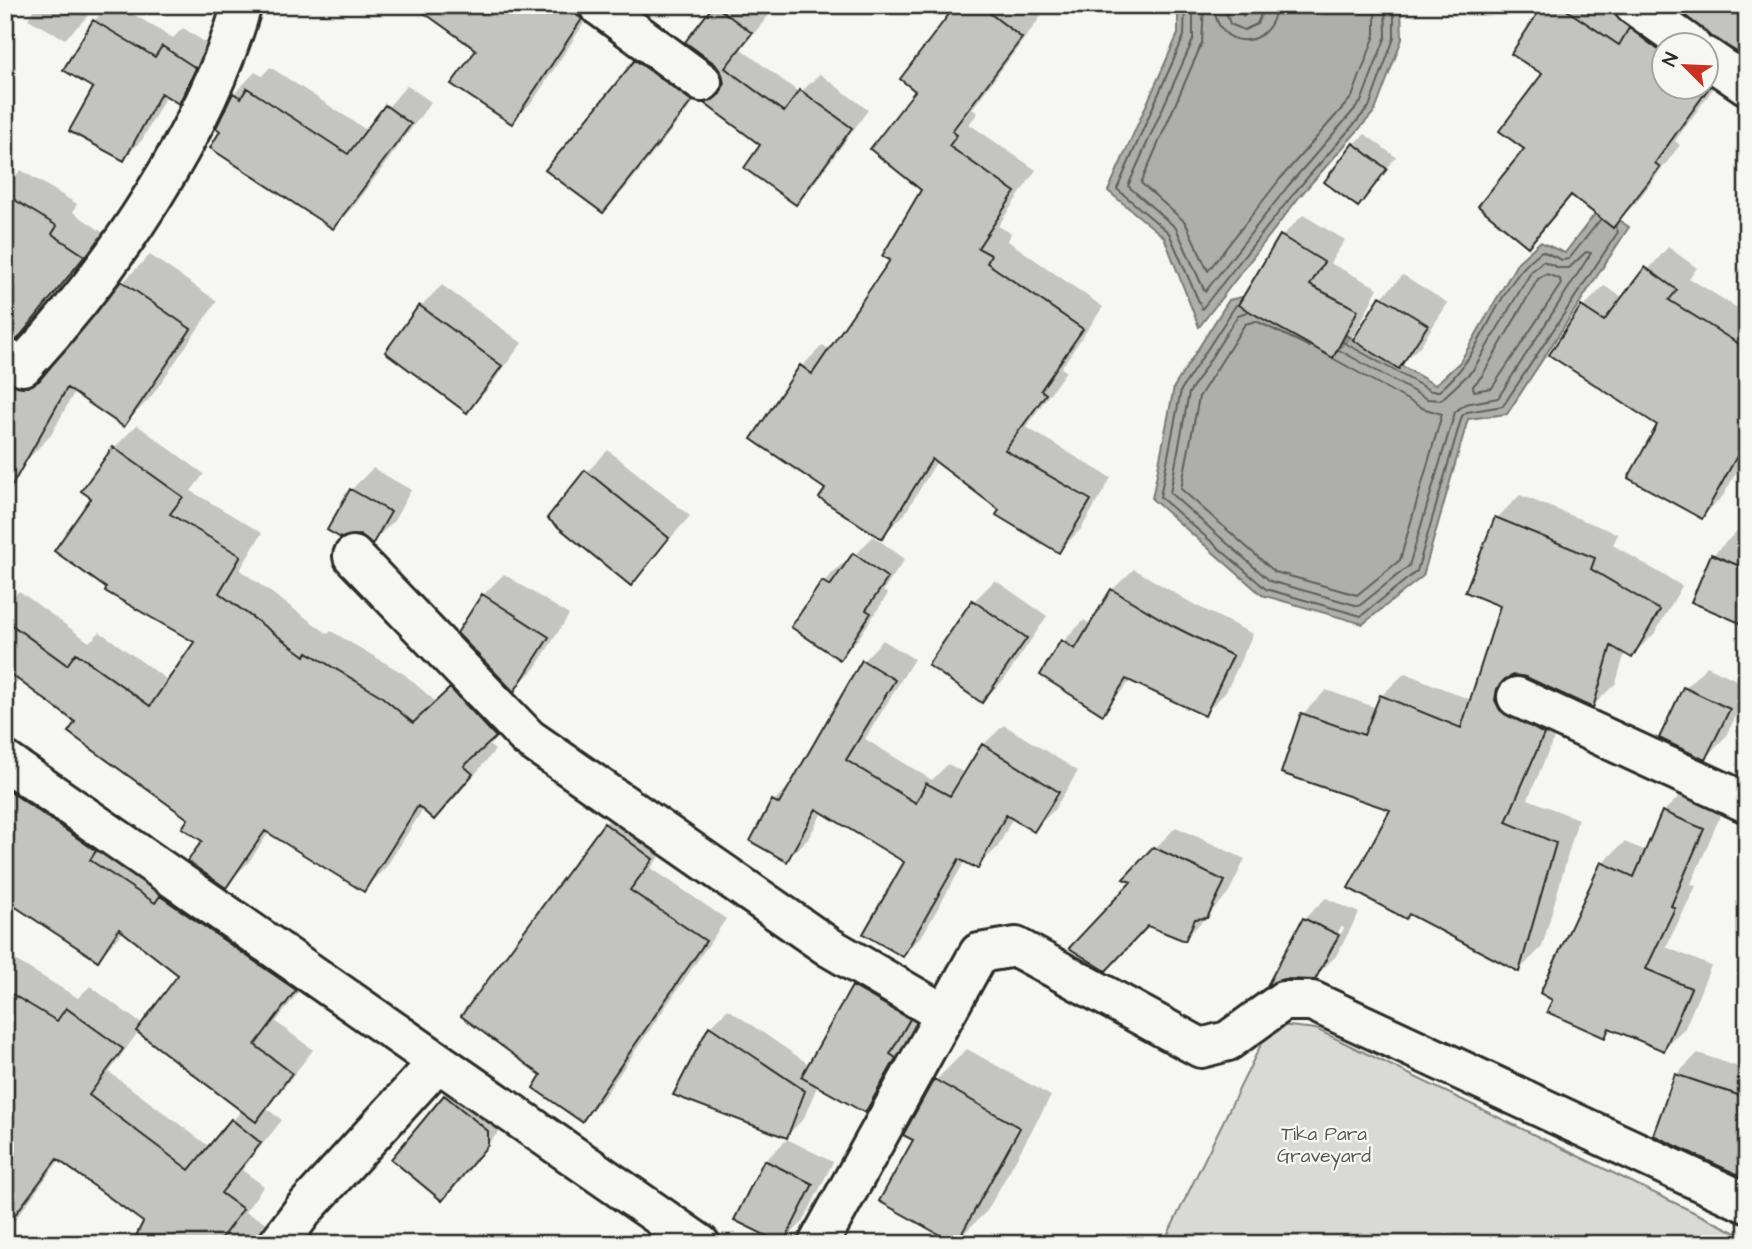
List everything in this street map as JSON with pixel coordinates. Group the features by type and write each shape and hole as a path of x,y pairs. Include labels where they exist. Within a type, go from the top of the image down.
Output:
{"street":[{"path":"5,358 23,366 67,319 159,187 228,55 242,5"},
{"path":"598,5 702,82"},
{"path":"1634,5 1672,32"},
{"path":"1720,67 1747,85"},
{"path":"353,556 528,738 829,947 944,1014"},
{"path":"1517,697 1747,803"},
{"path":"5,761 700,1244"},
{"path":"818,1244 979,953 1016,947 1201,1048 1228,1041 1283,1001 1312,1001 1747,1203"},
{"path":"278,1244 305,1208 438,1062"}],"green space":[{"name":"Tika Para Graveyard","path":"1271,1024 1316,1029 1747,1238 1747,1244 1163,1244"}],"water":[{"path":"1178,5 1239,5 1243,16 1251,5 1401,5 1402,39 1375,111 1300,196 1199,327 1164,237 1108,191 1178,34"},
{"path":"1600,207 1629,227 1507,414 1468,419 1423,576 1363,624 1262,595 1152,499 1174,387 1229,300 1259,293 1366,345 1435,385 1460,362 1518,262 1540,242 1565,253"}],"building":[{"path":"413,5 562,5 582,19 512,124 451,84 476,50"},
{"path":"714,5 752,33 725,68 784,112 800,90 852,128 796,205 744,168 760,145 704,103 720,94 724,84 722,74 715,64 685,42"},
{"path":"956,5 979,5 1022,38 952,131 957,135 949,146 1015,192 978,248 991,255 987,263 1083,329 1041,390 1046,394 1005,450 1091,500 1059,553 996,515 999,510 932,459 882,539 819,498 825,489 751,439 800,365 812,374 890,260 882,256 921,190 870,149 915,91 900,79"},
{"path":"1543,5 1559,5 1619,45 1629,28 1650,44 1650,102 1699,102 1655,163 1660,167 1613,228 1571,195 1528,247 1478,206 1524,149 1499,131 1542,74 1511,54"},
{"path":"1672,5 1747,5 1747,58 1720,42 1720,32 1705,32"},
{"path":"93,20 155,57 162,46 196,68 179,104 161,93 124,161 69,131 93,88 63,70"},
{"path":"635,60 692,101 603,213 545,170"},
{"path":"247,88 348,154 385,105 411,124 333,229 210,148 220,131 216,128 233,93 241,98"},
{"path":"1353,143 1387,169 1358,207 1324,182"},
{"path":"5,194 57,226 52,234 85,256 17,340 5,337"},
{"path":"1280,235 1324,262 1310,285 1358,310 1333,358 1238,305"},
{"path":"1645,267 1677,290 1669,300 1747,349 1747,438 1702,519 1628,478 1657,425 1549,355 1581,306 1604,321"},
{"path":"121,281 191,329 124,427 67,388 5,498 5,382 27,387 39,381"},
{"path":"1380,296 1428,325 1399,369 1353,340"},
{"path":"419,305 502,366 467,413 385,352"},
{"path":"113,447 183,497 170,514 241,556 219,593 305,656 307,652 381,696 413,723 450,688 496,737 464,766 473,774 434,820 418,806 364,892 265,831 226,888 187,861 202,841 182,828 188,819 68,732 75,722 5,670 5,620 67,665 76,653 150,706 194,642 105,591 106,588 54,551 91,498 81,491"},
{"path":"585,470 669,538 631,586 547,518"},
{"path":"350,489 391,512 372,545 360,535 341,538 327,530"},
{"path":"1495,517 1595,558 1591,569 1660,610 1632,658 1611,646 1593,708 1526,677 1514,675 1505,679 1497,689 1495,700 1500,710 1544,734 1506,822 1556,843 1519,972 1409,914 1406,919 1348,888 1390,810 1281,773 1301,713 1364,735 1380,695 1461,728 1500,606 1465,592"},
{"path":"853,553 888,578 866,610 871,613 840,660 791,627 822,581 830,586"},
{"path":"1711,554 1747,569 1747,626 1691,602"},
{"path":"1111,589 1173,626 1233,656 1205,716 1126,679 1103,715 1040,675 1061,640 1075,649"},
{"path":"482,594 549,637 514,692 457,633"},
{"path":"972,600 1027,638 982,703 928,665"},
{"path":"862,660 895,680 846,760 916,803 926,783 950,796 982,744 1059,792 1034,832 1006,815 978,869 959,859 903,957 863,934 904,862 816,809 787,862 750,841 772,800 779,804"},
{"path":"1683,687 1730,709 1705,760 1659,738"},
{"path":"5,788 96,851 90,860 155,903 160,896 296,990 255,1045 292,1073 256,1122 136,1031 178,975 119,929 98,961 5,900"},
{"path":"1662,811 1704,829 1671,906 1675,908 1646,969 1691,988 1664,1051 1609,1028 1605,1038 1547,1012 1552,1000 1540,993 1601,862 1634,877"},
{"path":"604,823 653,859 630,890 706,941 582,1122 533,1088 541,1075 461,1016"},
{"path":"1153,847 1225,881 1207,918 1195,919 1185,941 1148,926 1106,971 1069,948 1131,882 1123,879"},
{"path":"1303,918 1339,935 1315,980 1283,979 1267,986"},
{"path":"852,986 910,1019 890,1054 896,1058 865,1113 801,1077"},
{"path":"5,990 57,1021 66,1008 123,1049 89,1095 189,1170 231,1119 261,1143 221,1193 243,1209 217,1244 132,1244 143,1222 57,1159 5,1228"},
{"path":"709,1026 805,1091 787,1138 673,1095"},
{"path":"1675,1074 1747,1098 1747,1179 1653,1135"},
{"path":"934,1079 1020,1128 956,1244 879,1201 913,1140 903,1135"},
{"path":"444,1095 488,1131 488,1145 442,1201 391,1159"},
{"path":"764,1160 813,1184 783,1244 734,1220"}]}
